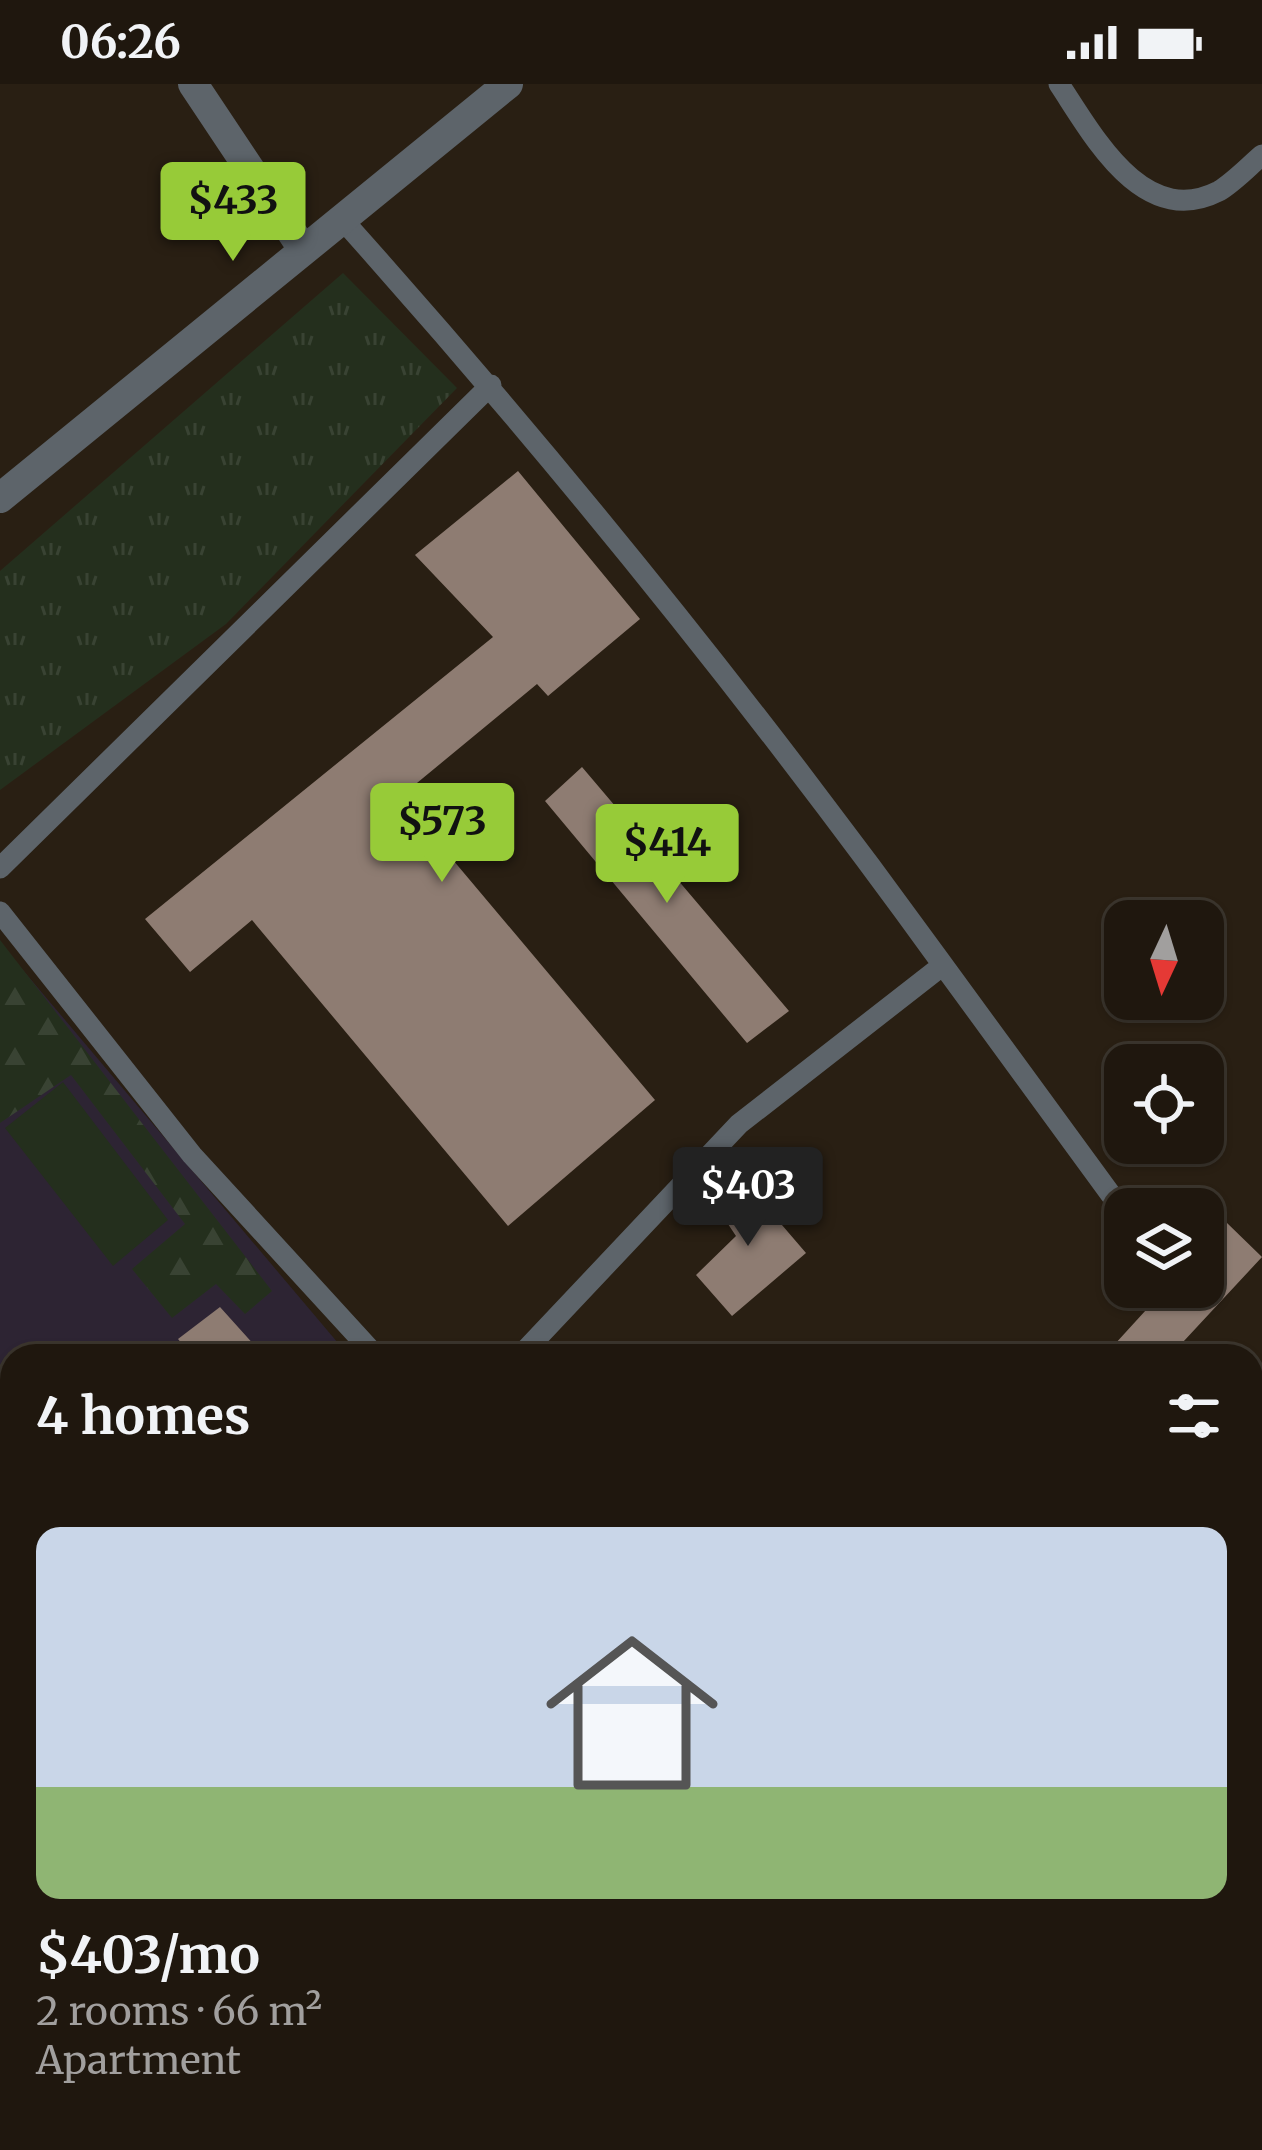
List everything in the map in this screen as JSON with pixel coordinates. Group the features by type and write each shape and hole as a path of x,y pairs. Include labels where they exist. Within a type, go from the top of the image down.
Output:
{"street":[{"path":"193,84 303,249"},
{"path":"0,498 508,84"}],"lane":[{"path":"1059,84 1120,172 1171,199 1193,200 1220,190 1262,155"},
{"path":"341,218 490,385 674,608 1106,1188"},
{"path":"0,868 490,385"},
{"path":"0,912 193,1155 365,1344"},
{"path":"531,1344 740,1124 943,964"}],"shaded area":[{"path":"0,943 339,1344 0,1344"}],"green space":[{"path":"343,273 457,388 226,624 0,790 0,571"},
{"path":"0,940 272,1291 245,1314 216,1284 172,1318 132,1269 185,1224 71,1075 0,1123"},
{"path":"63,1082 168,1220 113,1266 5,1128"}],"building":[{"path":"518,471 640,619 548,696 537,684 400,797 655,1100 508,1226 252,920 190,972 145,919 493,637 415,555"},
{"path":"582,767 789,1011 747,1043 545,801"},
{"path":"740,1176 806,1253 732,1316 696,1275 736,1236 712,1200"},
{"path":"1226,1222 1262,1257 1224,1298"},
{"path":"220,1307 253,1344 182,1344 178,1339"},
{"path":"1148,1308 1215,1308 1181,1344 1115,1344"}]}
